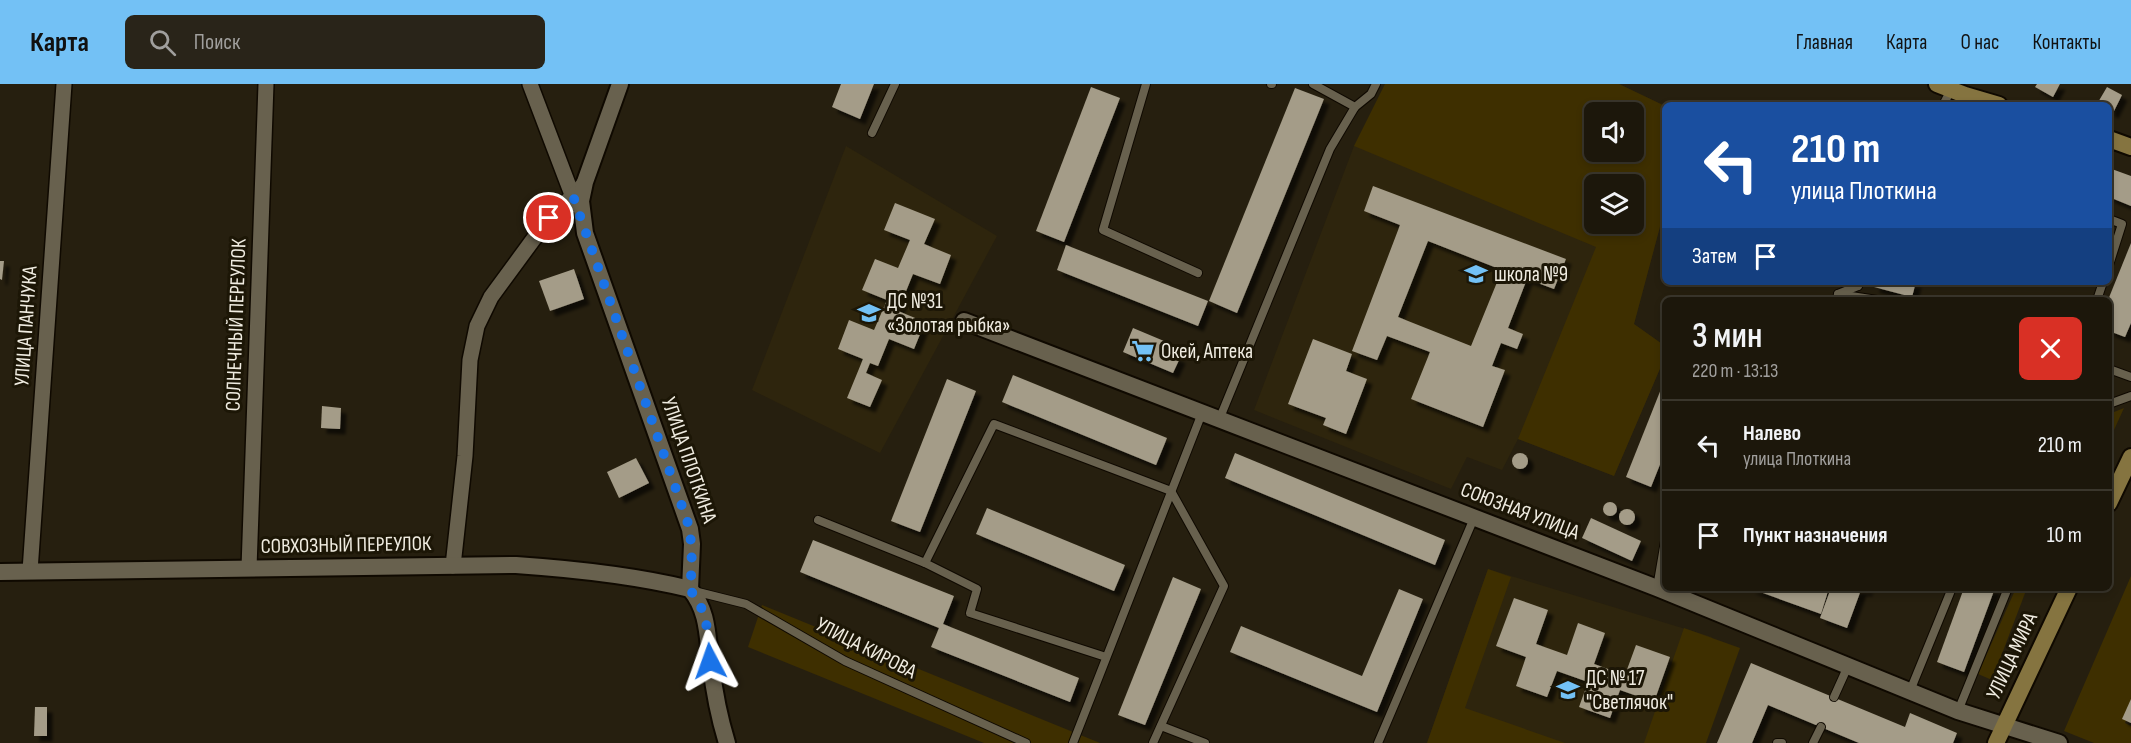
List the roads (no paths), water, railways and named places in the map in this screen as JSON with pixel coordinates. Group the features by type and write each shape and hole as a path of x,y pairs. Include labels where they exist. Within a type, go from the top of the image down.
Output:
{"main road":[{"path":"1944,87 1990,102"},
{"path":"2112,140 2131,147"},
{"path":"2112,497 2131,457"},
{"name":"УЛИЦА МИРА","path":"1996,743 2068,591"}],"street":[{"name":"УЛИЦА ПАНЧУКА","path":"30,571 64,84"},
{"name":"СОЛНЕЧНЫЙ ПЕРЕУЛОК","path":"249,568 266,84"},
{"name":"УЛИЦА ПЛОТКИНА","path":"530,84 573,196 690,529 692,564 690,590"},
{"path":"585,233 581,201 585,182 620,84"},
{"path":"453,566 465,456 470,360 477,326 492,297 549,218 585,182"},
{"name":"СОЮЗНАЯ УЛИЦА","path":"964,321 1662,590"},
{"name":"СОВХОЗНЫЙ ПЕРЕУЛОК","path":"0,572 516,565 561,568 656,581 690,590"},
{"path":"690,590 698,598 706,617 716,697 728,743"},
{"name":"СОЮЗНАЯ УЛИЦА","path":"1664,591 1958,711 2059,743"}],"lane":[{"path":"872,133 896,84"},
{"path":"1146,84 1103,230 1198,273"},
{"path":"1313,84 1354,107"},
{"path":"1219,420 1330,149 1354,107 1371,94 1376,84"},
{"path":"1943,102 1944,87"},
{"path":"2112,220 2122,225 2112,256"},
{"path":"1837,297 1857,285"},
{"path":"2112,370 2131,377"},
{"path":"2112,404 2131,396"},
{"path":"1073,743 1202,413"},
{"path":"925,563 994,424 1171,491 1224,586 1153,743"},
{"path":"1378,743 1474,518"},
{"path":"818,520 925,563 977,589 970,613 1106,657"},
{"path":"1657,588 1662,559"},
{"name":"УЛИЦА КИРОВА","path":"690,590 746,604 845,661 1026,743"},
{"path":"1910,691 1951,591"},
{"path":"1958,711 2007,591"},
{"path":"1834,698 1848,666"},
{"path":"1161,726 1205,743"},
{"path":"1813,743 1821,727"}],"place":[{"name":"школа №9","path":"1476,274"},
{"name":"ДС №31 «Золотая рыбка»","path":"869,313"},
{"name":"Окей, Аптека","path":"1143,351"},
{"name":"ДС № 17 \"Светлячок\"","path":"1568,690"}]}
